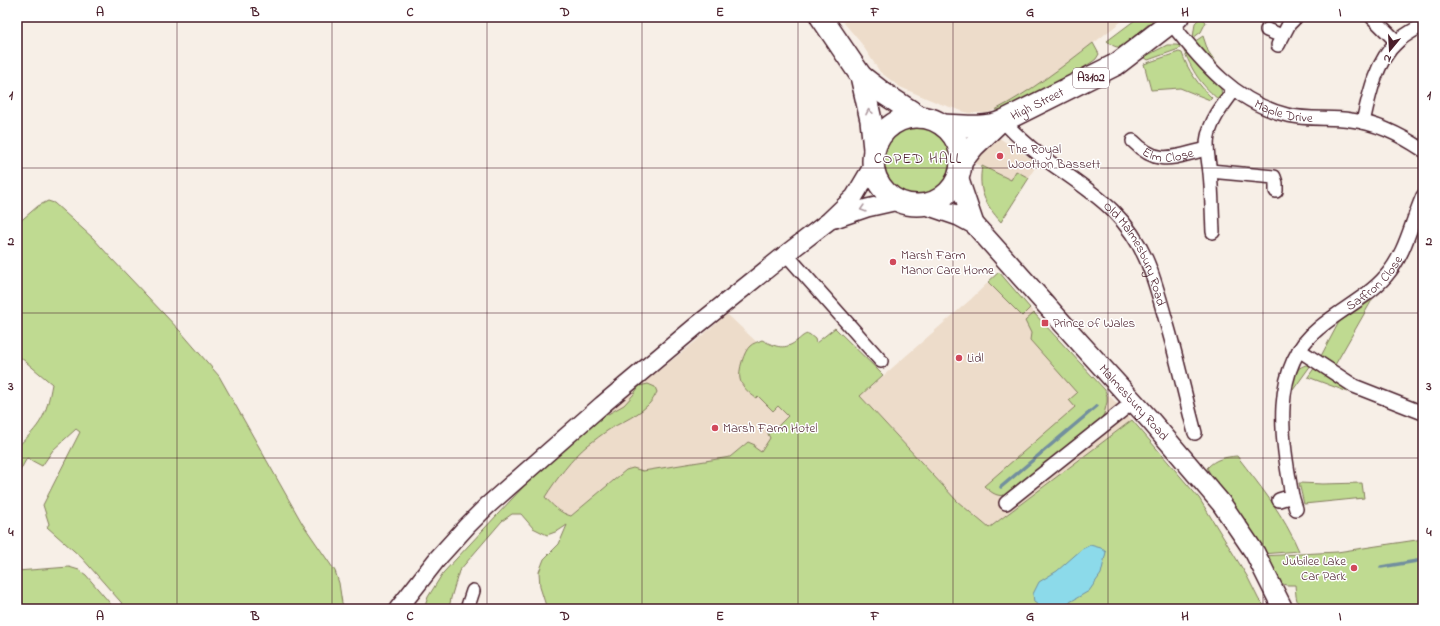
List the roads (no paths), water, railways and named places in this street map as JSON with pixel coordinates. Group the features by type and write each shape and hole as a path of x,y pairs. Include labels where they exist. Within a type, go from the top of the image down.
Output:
{"main road":[{"name":"A3102","path":"821,17 861,76 883,94 920,116 935,120 944,125"},
{"name":"High Street","path":"960,170 974,146 999,123 1117,64 1175,20"},
{"name":"A3102","path":"861,76 871,120 877,180 892,197 898,201 908,204 924,204 931,202 944,195 954,184 960,170"},
{"name":"A3102","path":"874,157 881,135 892,124 905,118 920,116"},
{"name":"High Street","path":"944,125 974,126 999,123"},
{"path":"944,125 949,130 960,148 960,170 974,224"},
{"path":"924,204 959,216 974,224"},
{"name":"Malmesbury Road","path":"974,224 1196,473 1228,513 1255,553 1280,601"}],"street":[{"path":"1267,30 1280,41 1289,24 1296,17"},
{"path":"1372,17 1397,42"},
{"name":"Maple Drive","path":"1175,20 1206,64 1222,81 1249,100 1270,110 1288,115 1309,118 1350,120 1382,127 1423,150"},
{"path":"1363,122 1367,101 1381,64 1388,52 1397,42 1423,25"},
{"path":"1213,232 1210,171 1207,149 1208,137 1213,121 1234,90"},
{"name":"Old Malmesbury Road","path":"999,123 1099,198 1112,210 1130,231 1146,258 1153,276 1172,341 1195,433"},
{"name":"Elm Close","path":"1133,141 1146,152 1160,158 1178,156 1207,149"},
{"path":"398,609 418,582 452,543 493,501 602,405 701,322 829,221 854,197 874,157"},
{"path":"1210,171 1274,177 1276,191"},
{"name":"Saffron Close","path":"1296,509 1292,496 1284,444 1283,411 1285,383 1290,365 1299,350 1317,329 1386,276 1403,248 1423,196"},
{"path":"829,221 867,208 898,201"},
{"path":"786,254 881,361"},
{"path":"1299,350 1354,386 1423,413"},
{"path":"1006,503 1133,402"},
{"path":"1279,500 1292,496"},
{"path":"466,609 473,591"}],"water":[{"path":"1090,545 1101,548 1106,552 1101,574 1089,591 1058,608 1042,608 1034,602 1033,594 1039,582 1057,571 1082,549"}],"waterway":[{"path":"1001,487 1097,406"},
{"path":"1381,567 1423,560"}],"place":[{"name":"The Royal Wootton Bassett","path":"1000,156"},
{"name":"Marsh Farm Manor Care Home","path":"893,262"},
{"name":"Prince of Wales","path":"1045,323"},
{"name":"Lidl","path":"959,358"},
{"name":"Marsh Farm Hotel","path":"715,428"},
{"name":"Jubilee Lake Car Park","path":"1354,568"}],"district":[{"name":"COPED HALL","path":"918,159"}]}
